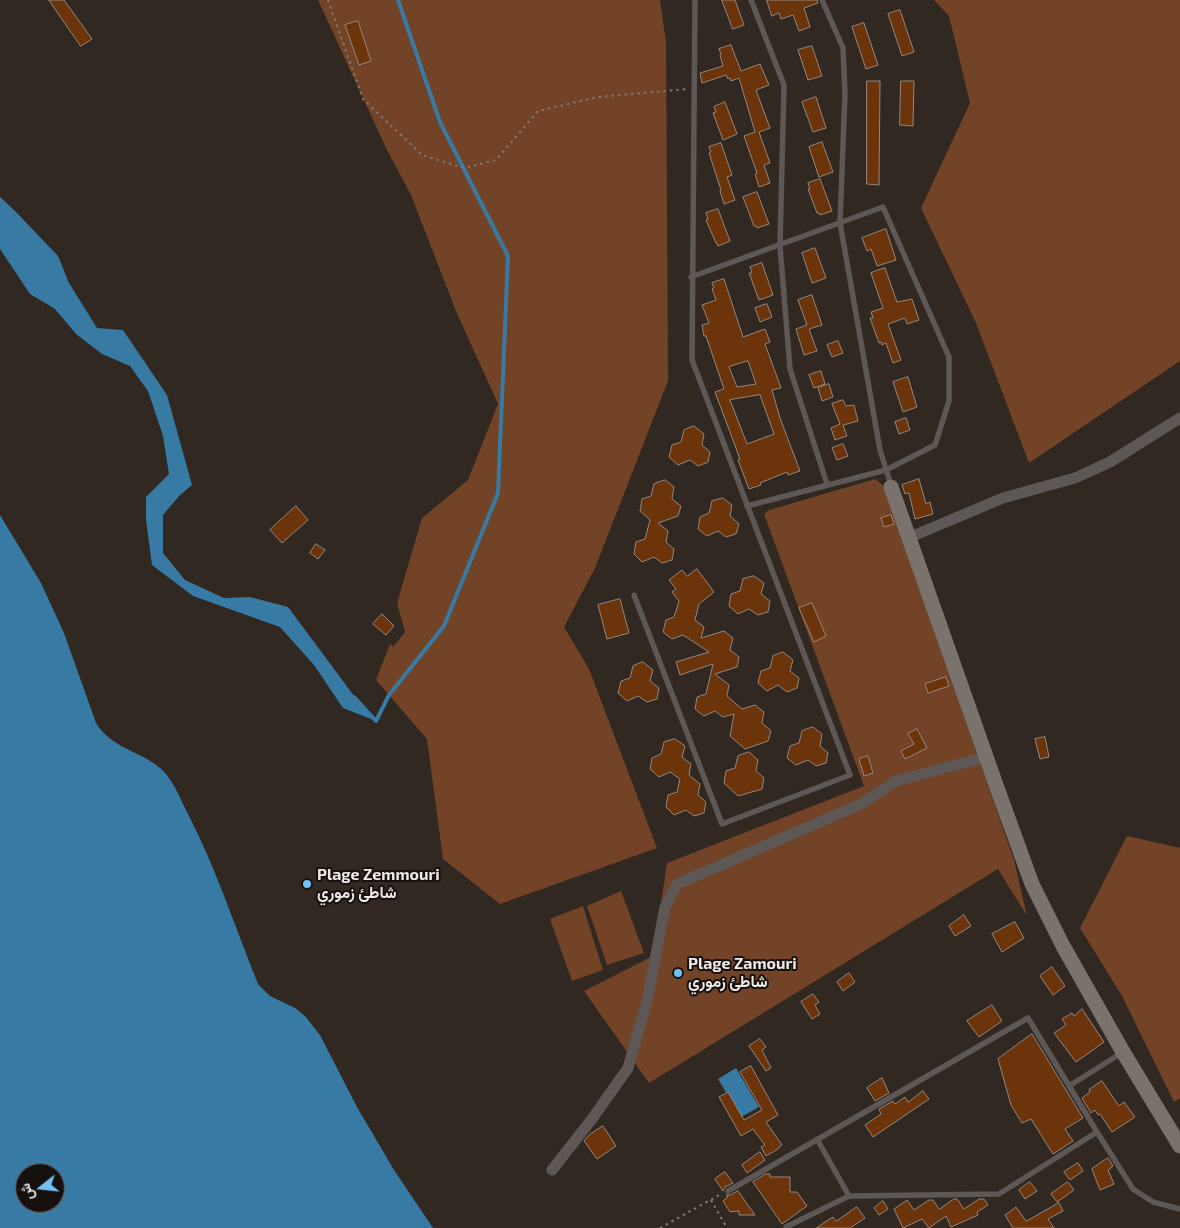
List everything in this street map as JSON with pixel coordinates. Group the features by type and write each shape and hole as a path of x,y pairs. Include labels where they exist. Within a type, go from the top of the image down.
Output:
{"street":[{"path":"908,538 1003,498 1075,478 1110,462 1180,418"},
{"path":"891,487 1032,884 1063,946 1123,1052 1180,1146"},
{"path":"552,1170 592,1119 628,1068 647,1001 665,907 677,884 861,804 896,781 986,757"}],"lane":[{"path":"634,595 722,824 850,775 692,360 691,277 695,0"},
{"path":"751,0 784,85 780,246 790,369 827,484"},
{"path":"822,0 843,48 845,94 840,224 880,450 891,487"},
{"path":"691,277 882,208 949,357 950,402 935,445 886,470 747,506"},
{"path":"728,1191 1028,1018 1133,1189 1153,1202 1180,1208"},
{"path":"1069,1086 1123,1052"},
{"path":"786,1227 849,1196 999,1194 1097,1132"},
{"path":"818,1139 849,1196"}],"path":[{"path":"328,0 363,99 422,156 464,168 496,160 538,111 598,97 676,89 694,90"},
{"path":"660,1228 728,1191"},
{"path":"711,1200 727,1228"}],"shaded area":[{"path":"318,0 660,0 666,42 668,381 595,568 564,627 589,669 657,848 500,904 443,859 427,739 376,680 390,644 393,647 405,632 397,603 422,518 468,480 498,404 456,311 411,195 387,150"},
{"path":"934,0 1180,0 1180,361 1029,463 976,323 921,208 970,103 949,16"},
{"path":"875,479 883,485 1014,860 1027,916 998,869 649,1083 584,991 653,956 667,863 864,786 764,514 769,510"},
{"path":"1127,836 1180,848 1180,1098 1174,1102 1122,996 1080,928"},
{"path":"621,891 644,953 607,965 587,906"},
{"path":"583,906 603,970 572,981 550,919"}],"water":[{"path":"0,197 58,256 69,283 97,328 123,330 167,395 192,485 180,495 163,515 163,553 185,580 224,598 250,597 288,607 357,700 376,721 343,708 314,665 280,627 193,596 152,565 146,520 146,497 169,474 163,436 148,391 130,366 102,354 76,334 55,309 30,294 0,249"},
{"path":"0,515 41,583 64,633 96,723 112,740 159,767 170,779 208,855 258,984 270,996 295,1008 305,1016 320,1035 357,1107 394,1170 433,1228 0,1228"},
{"path":"736,1068 759,1107 741,1117 718,1079"}],"building":[{"path":"49,0 64,0 92,39 81,46"},
{"path":"722,0 735,0 744,25 733,29"},
{"path":"767,0 817,0 818,3 804,8 810,27 799,31 793,15 781,19 779,13 772,16"},
{"path":"900,10 914,52 902,56 888,14"},
{"path":"358,21 371,61 359,65 345,25"},
{"path":"864,23 878,65 866,69 852,27"},
{"path":"731,45 741,71 760,64 769,85 756,90 770,128 759,132 770,163 764,165 770,183 759,187 755,174 757,173 744,136 755,132 739,78 731,81 726,75 702,83 700,73 723,66 719,49"},
{"path":"812,46 822,76 808,80 798,50"},
{"path":"867,81 880,81 879,185 867,184"},
{"path":"901,81 914,81 913,126 900,125"},
{"path":"816,97 826,128 813,132 802,102"},
{"path":"725,102 737,134 723,140 713,113 716,112 714,107"},
{"path":"822,142 833,172 819,177 809,147"},
{"path":"721,143 732,175 727,177 735,200 724,204 709,153 711,152 709,147"},
{"path":"820,179 832,211 820,215 817,213 808,189 810,189 808,183"},
{"path":"757,192 769,224 757,228 754,226 743,197"},
{"path":"718,209 730,241 718,246 706,220 708,219 706,213"},
{"path":"886,229 896,260 877,266 871,249 867,251 862,238"},
{"path":"815,248 826,278 812,283 802,253"},
{"path":"762,263 773,295 759,300 749,273 752,273 750,267"},
{"path":"885,268 897,302 912,299 919,320 907,324 905,318 888,324 901,360 893,363 886,343 882,345 881,342 879,343 870,318 873,318 871,312 883,308 871,273"},
{"path":"724,279 743,337 765,329 770,342 765,344 781,388 772,390 780,418 800,471 788,475 787,472 749,489 715,392 724,389 706,336 704,336 702,325 709,323 702,305 716,300 712,283","holes":["748,361 756,384 737,387 729,367","760,395 774,434 747,444 730,400"]},
{"path":"812,295 822,325 809,329 817,351 804,355 796,329 807,325 798,300"},
{"path":"767,304 772,317 760,322 755,308"},
{"path":"838,341 843,353 832,357 827,345"},
{"path":"821,371 825,384 814,388 809,375"},
{"path":"908,377 917,407 903,412 893,382"},
{"path":"829,384 833,397 822,401 818,388"},
{"path":"843,400 846,406 854,405 858,421 843,425 847,436 835,440 831,428 840,424 832,404"},
{"path":"906,418 910,430 899,434 895,422"},
{"path":"694,426 704,434 702,445 710,452 708,462 698,466 690,460 678,465 669,457 672,445 681,442 684,430"},
{"path":"843,444 848,456 837,460 832,448"},
{"path":"919,479 926,504 930,502 933,514 915,519 909,493 905,494 902,485"},
{"path":"665,480 674,487 672,499 681,506 678,516 658,523 668,531 666,542 674,549 672,560 662,563 654,557 642,562 634,554 636,542 645,539 650,520 640,511 642,499 651,496 654,484"},
{"path":"723,498 732,505 730,516 739,524 736,534 726,537 718,531 707,536 698,529 700,517 709,513 712,501"},
{"path":"296,506 308,520 282,543 270,530"},
{"path":"891,515 894,524 884,527 881,518"},
{"path":"316,544 325,550 318,559 310,553"},
{"path":"697,569 714,592 699,604 695,620 704,627 701,638 724,631 733,638 730,650 739,657 737,667 715,674 729,685 727,696 742,709 755,705 764,712 762,723 771,731 768,741 745,749 730,736 734,714 723,717 715,711 704,716 695,709 697,697 706,694 713,664 680,675 676,662 709,652 683,635 672,639 663,632 666,620 674,617 679,601 672,592 676,589 669,580 682,570 687,576"},
{"path":"754,576 764,583 761,594 770,601 768,612 758,615 749,609 738,614 729,606 731,594 740,591 743,579"},
{"path":"620,599 629,633 607,639 598,605"},
{"path":"812,603 826,636 814,642 799,608"},
{"path":"382,614 394,626 386,635 373,624"},
{"path":"783,652 793,660 790,671 799,678 797,688 787,692 778,685 767,691 758,683 761,671 770,668 773,656"},
{"path":"643,662 653,670 650,681 659,688 657,699 647,702 638,696 627,701 618,693 621,681 630,678 633,666"},
{"path":"946,677 949,686 928,693 925,684"},
{"path":"813,727 822,734 820,746 828,753 826,763 816,766 808,760 796,765 787,758 790,746 799,743 802,731"},
{"path":"917,729 927,748 905,759 901,751 914,744 908,734"},
{"path":"1045,737 1049,757 1040,759 1035,739"},
{"path":"675,739 685,746 682,757 691,764 689,775 700,784 698,795 706,802 704,813 694,816 686,810 674,815 666,807 668,795 677,792 680,779 670,772 659,777 650,769 652,758 661,754 664,742"},
{"path":"749,752 758,760 756,771 764,778 762,789 738,796 724,783 726,771 735,768 738,756"},
{"path":"868,756 873,773 864,776 859,759"},
{"path":"964,915 971,926 955,936 949,926"},
{"path":"1015,922 1024,938 1002,952 992,934"},
{"path":"1052,967 1065,986 1053,995 1040,976"},
{"path":"849,973 855,982 843,991 837,982"},
{"path":"813,994 819,1002 815,1005 820,1014 812,1019 801,1002"},
{"path":"992,1005 1002,1021 979,1037 967,1021"},
{"path":"1082,1009 1104,1042 1076,1062 1054,1033 1066,1025 1062,1019 1072,1013 1074,1016"},
{"path":"1032,1034 1083,1118 1065,1129 1073,1141 1053,1154 1031,1119 1022,1123 1011,1105 998,1059"},
{"path":"760,1039 766,1047 762,1050 771,1068 766,1071 749,1046"},
{"path":"751,1066 778,1115 766,1122 782,1145 766,1156 761,1147 765,1145 753,1129 741,1136 719,1097 728,1092 744,1120 762,1110 740,1072"},
{"path":"882,1078 889,1093 875,1101 867,1088"},
{"path":"1102,1081 1119,1106 1124,1102 1135,1117 1112,1132 1100,1114 1098,1115 1095,1110 1091,1113 1082,1098 1090,1092 1089,1090"},
{"path":"923,1091 929,1099 873,1137 865,1125 881,1114 879,1109 893,1101 895,1104 905,1097 908,1102"},
{"path":"603,1126 616,1146 597,1159 584,1141 589,1135"},
{"path":"760,1152 765,1160 747,1173 742,1165"},
{"path":"1108,1158 1113,1166 1108,1170 1114,1184 1100,1190 1092,1169"},
{"path":"1078,1163 1083,1171 1070,1180 1064,1172"},
{"path":"725,1172 733,1183 725,1187 723,1191 715,1179"},
{"path":"766,1174 770,1174 770,1177 790,1177 790,1192 797,1192 807,1206 782,1224 753,1182"},
{"path":"1030,1182 1037,1191 1025,1199 1019,1190"},
{"path":"1068,1182 1074,1190 1057,1202 1051,1194"},
{"path":"738,1191 755,1215 739,1215 739,1211 730,1212 723,1201 728,1197 726,1195"},
{"path":"957,1199 964,1209 979,1199 984,1199 988,1205 977,1212 978,1215 951,1227 946,1216 929,1228 922,1219 903,1228 894,1209 907,1200 914,1210 929,1200 933,1200 939,1209"},
{"path":"883,1201 888,1209 879,1215 874,1208"},
{"path":"1059,1203 1063,1211 1048,1219 1054,1228 1013,1228 1005,1215 1016,1207 1026,1221"},
{"path":"857,1207 865,1218 850,1228 816,1228 833,1217 836,1221"}],"waterway":[{"path":"354,697 376,721 389,695 444,626 498,493 508,256 440,122 398,0"}],"place":[{"name":"Plage Zemmouri شاطئ زموري","path":"307,884"},
{"name":"Plage Zamouri شاطئ زموري","path":"678,973"}]}
